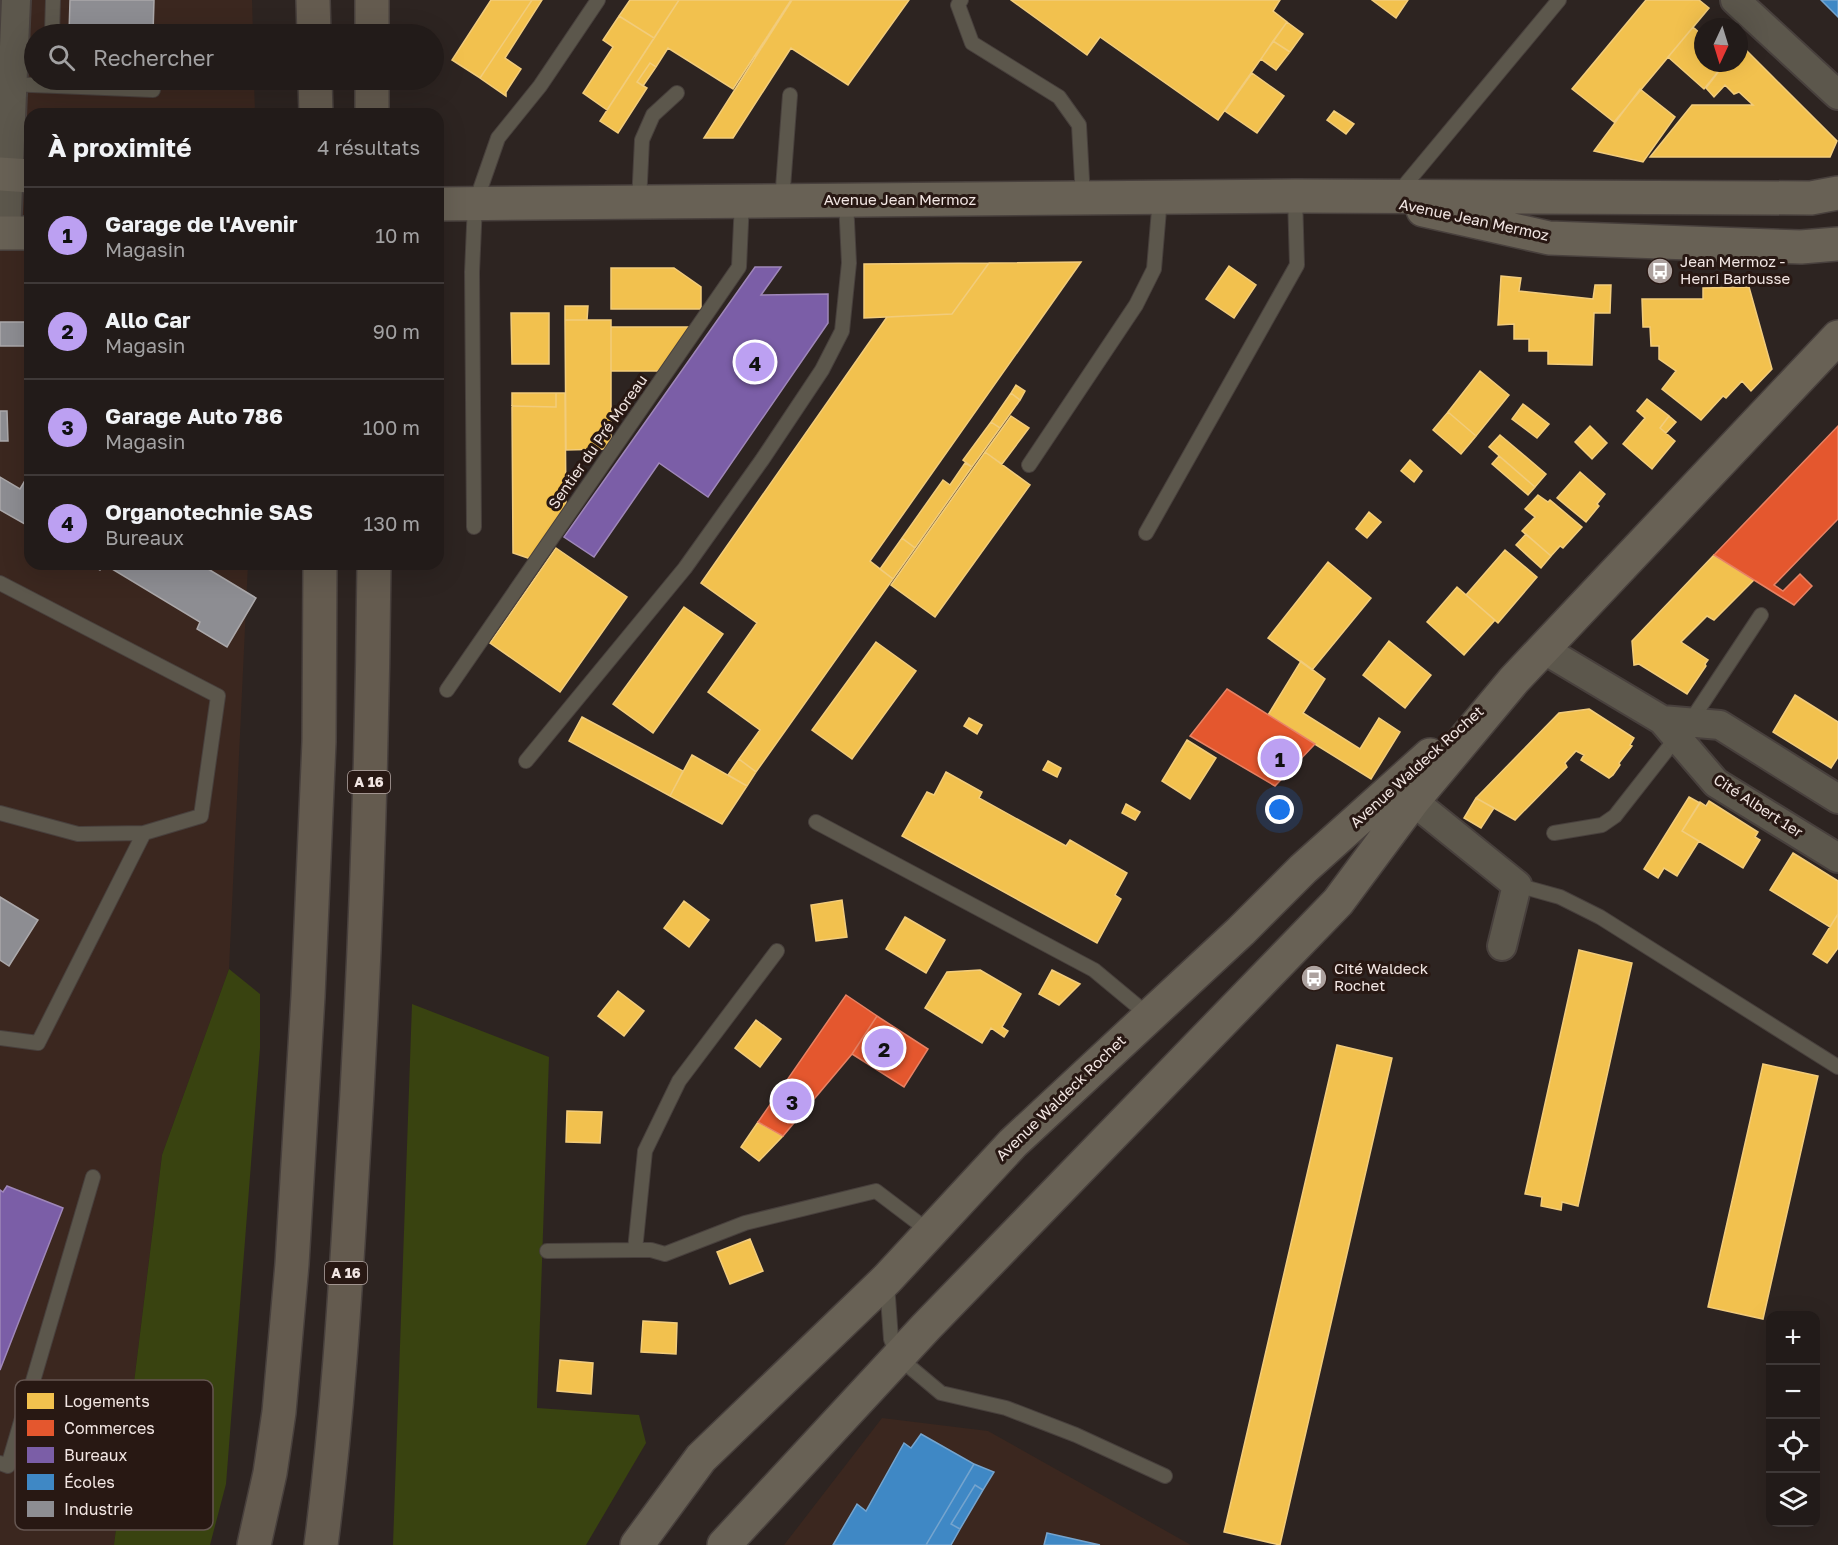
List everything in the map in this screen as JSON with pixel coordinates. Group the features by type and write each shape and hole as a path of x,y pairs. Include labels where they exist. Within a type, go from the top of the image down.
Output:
{"highway":[{"path":"314,0 314,24"},
{"path":"372,0 372,24"},
{"path":"315,90 316,108"},
{"path":"372,90 372,108"},
{"path":"254,1545 270,1473 279,1412 292,1264 308,996 319,742 320,570"},
{"name":"A 16","path":"321,1545 339,1374 363,1000 374,570"}],"main road":[{"name":"Avenue Jean Mermoz","path":"444,204 1295,196 1811,198 1838,194"},
{"name":"Avenue Jean Mermoz","path":"1362,196 1549,238 1801,248 1838,244"},
{"name":"Avenue Waldeck Rochet","path":"724,1545 898,1357 1338,902 1413,801 1514,680 1838,337"},
{"name":"Avenue Waldeck Rochet","path":"1710,475 1838,368"},
{"name":"Avenue Waldeck Rochet","path":"637,1545 701,1458 887,1279 1012,1143 1241,931 1303,869 1514,680"}],"street":[{"path":"12,233 13,175 6,84 16,0"},
{"path":"1744,3 1838,95"},
{"name":"Cité Albert 1er","path":"1543,649 1676,726 1716,783 1838,858"},
{"name":"Cité Albert 1er","path":"1676,726 1720,725 1838,799"},
{"path":"1413,801 1517,885 1502,946"}],"lane":[{"path":"52,24 53,0"},
{"path":"474,527 472,272 475,204 498,138 540,86 598,0"},
{"path":"961,0 958,5 972,43 1059,97 1079,125 1083,198"},
{"path":"1396,196 1559,0"},
{"path":"6,84 24,84"},
{"path":"639,202 642,140 653,115 676,93"},
{"path":"782,201 790,95"},
{"path":"1146,533 1297,265 1295,196"},
{"path":"1029,465 1136,305 1154,268 1160,198"},
{"name":"Sentier du Pré Moreau","path":"447,690 740,267 742,201"},
{"path":"526,760 686,568 822,370 842,331 849,263 846,201"},
{"path":"0,583 218,696 201,816 144,833 78,834 0,813"},
{"path":"1554,833 1602,825 1616,816 1676,726 1761,615"},
{"path":"816,822 1094,970 1148,1015"},
{"path":"0,1038 38,1043 144,833"},
{"path":"1517,885 1560,897 1600,916 1838,1067"},
{"path":"634,1250 645,1151 679,1081 777,951"},
{"path":"34,1380 93,1177"},
{"path":"547,1251 651,1250 664,1254 745,1223 876,1191 930,1232"},
{"path":"887,1279 891,1339 898,1357 941,1393 1006,1408 1076,1435 1165,1476"},
{"path":"0,1463 8,1467 15,1443"}],"shaded area":[{"path":"0,0 252,0 253,24 24,24 24,90 254,90 255,108 24,108 24,570 248,570 229,969 162,1155 134,1380 15,1380 15,1530 116,1530 114,1545 0,1545"},
{"path":"882,1418 988,1431 1191,1545 784,1545"}],"green space":[{"path":"229,969 260,994 260,1048 226,1484 210,1545 114,1545 116,1530 213,1530 213,1380 134,1380 162,1155"},
{"path":"412,1004 549,1057 537,1408 639,1415 646,1443 586,1545 393,1545"}],"building: Logements":[{"path":"491,0 532,0 480,78 452,60"},
{"path":"532,0 542,0 505,58 521,69 506,92 506,96 480,78"},
{"path":"630,0 679,0 654,38 619,16"},
{"path":"679,0 791,0 733,89 668,48 656,67 650,63 637,82 647,88 618,133 600,121"},
{"path":"792,0 909,0 848,85 791,48 733,138 704,138"},
{"path":"1011,0 1280,0 1273,11 1287,22 1218,120 1100,37 1087,55"},
{"path":"1372,0 1408,0 1396,18"},
{"path":"1646,0 1699,0 1709,8 1701,18 1694,18 1694,26 1614,122 1572,89"},
{"path":"619,16 654,38 607,110 583,93 613,47 603,40"},
{"path":"1287,22 1303,34 1290,52 1273,41"},
{"path":"1693,27 1694,72 1718,72 1704,89 1668,57"},
{"path":"1273,41 1290,52 1276,70 1261,59"},
{"path":"1748,52 1837,141 1830,157 1650,157 1692,105 1753,105 1739,92 1734,94 1725,85 1714,97 1706,88 1718,72 1748,72"},
{"path":"650,63 656,67 643,86 637,82"},
{"path":"1252,73 1284,96 1257,133 1225,111"},
{"path":"1640,89 1675,117 1643,162 1594,151"},
{"path":"1334,111 1354,124 1346,134 1327,120"},
{"path":"1081,262 870,561 893,579 756,772 739,759 760,730 708,692 757,623 701,583 887,317 952,314 989,263"},
{"path":"989,263 952,314 864,318 864,264"},
{"path":"1229,266 1256,285 1234,318 1206,299"},
{"path":"611,268 674,268 701,287 701,309 611,309"},
{"path":"1501,276 1521,278 1519,291 1593,299 1595,285 1611,285 1610,313 1594,313 1592,365 1548,364 1548,351 1529,351 1529,339 1514,339 1514,324 1498,325"},
{"path":"1749,287 1772,369 1751,391 1742,381 1726,398 1723,396 1701,420 1662,389 1676,371 1659,359 1659,346 1651,346 1650,327 1643,327 1642,299 1703,299 1703,288"},
{"path":"565,306 588,306 587,320 565,320"},
{"path":"511,313 549,313 549,364 512,364"},
{"path":"565,320 611,320 611,442 607,449 566,450"},
{"path":"611,327 692,327 661,371 611,371"},
{"path":"1480,371 1509,395 1476,436 1448,412"},
{"path":"1016,385 1025,391 1020,400 1011,393"},
{"path":"512,393 556,393 556,407 512,406"},
{"path":"556,393 565,393 566,507 531,559 513,553 512,406 556,407"},
{"path":"1011,393 1020,400 1000,428 991,422"},
{"path":"1647,399 1669,416 1660,428 1675,441 1652,469 1623,444 1645,418 1637,411"},
{"path":"1523,404 1549,424 1537,438 1512,419"},
{"path":"1448,412 1476,436 1461,454 1433,430"},
{"path":"1011,416 1029,428 1002,464 985,452"},
{"path":"1669,416 1676,422 1666,433 1660,428"},
{"path":"991,422 1000,428 972,467 963,460"},
{"path":"1590,426 1607,443 1592,459 1575,442"},
{"path":"1500,435 1546,474 1535,487 1489,447"},
{"path":"985,452 1030,485 935,617 891,585"},
{"path":"1499,456 1535,487 1528,495 1492,464"},
{"path":"1410,460 1422,471 1414,482 1401,471"},
{"path":"965,463 972,467 915,548 902,538 943,480 950,485"},
{"path":"1580,472 1605,494 1586,522 1557,498"},
{"path":"1538,495 1548,502 1550,500 1582,527 1563,548 1560,546 1551,556 1522,531 1535,517 1525,509"},
{"path":"1369,512 1381,522 1367,538 1356,529"},
{"path":"1526,534 1551,556 1541,568 1516,545"},
{"path":"902,538 915,548 893,579 880,569"},
{"path":"556,548 627,597 560,692 490,643"},
{"path":"1505,550 1537,577 1498,623 1466,595"},
{"path":"1714,555 1754,580 1714,620 1707,616 1681,642 1708,660 1687,694 1639,664 1634,665 1632,641"},
{"path":"1328,562 1371,598 1312,670 1268,638"},
{"path":"1457,587 1495,620 1464,655 1427,622"},
{"path":"684,607 723,634 653,733 613,704"},
{"path":"1389,641 1431,675 1405,708 1363,675"},
{"path":"876,642 916,671 852,759 812,730"},
{"path":"1301,661 1325,679 1303,713 1360,749 1379,718 1400,732 1371,779 1268,715"},
{"path":"1795,695 1838,722 1838,757 1831,768 1773,732"},
{"path":"1589,709 1634,738 1630,745 1632,746 1613,775 1609,778 1581,760 1584,755 1576,751 1565,763 1567,767 1515,820 1476,798 1559,713"},
{"path":"582,717 683,771 670,796 569,741"},
{"path":"969,718 982,725 977,734 964,726"},
{"path":"1187,740 1216,758 1190,799 1162,781"},
{"path":"692,755 747,786 722,824 670,796"},
{"path":"739,759 756,772 747,786 728,775"},
{"path":"1048,761 1061,768 1057,777 1043,770"},
{"path":"946,772 982,792 979,798 1066,846 1070,840 1127,873 1115,895 1121,899 1097,943 902,836 927,792 934,795"},
{"path":"1689,797 1700,803 1682,831 1699,841 1677,876 1664,868 1658,878 1644,869"},
{"path":"1476,798 1494,808 1481,828 1464,818"},
{"path":"1709,801 1758,832 1755,837 1760,840 1743,868 1682,831 1700,802 1706,806"},
{"path":"1126,804 1140,812 1135,820 1122,813"},
{"path":"1793,853 1838,881 1838,914 1830,927 1770,890"},
{"path":"842,900 847,937 816,941 811,905"},
{"path":"684,901 709,920 689,947 664,928"},
{"path":"1838,914 1838,948 1827,963 1813,954"},
{"path":"905,917 945,940 926,973 886,949"},
{"path":"1579,950 1632,963 1578,1206 1562,1202 1561,1210 1541,1206 1542,1197 1525,1194"},
{"path":"980,970 1021,994 1002,1027 1008,1031 1004,1037 991,1028 982,1043 925,1008 947,972"},
{"path":"1052,970 1080,984 1059,1005 1039,994"},
{"path":"618,991 644,1011 624,1036 598,1016"},
{"path":"756,1020 781,1039 760,1067 735,1048"},
{"path":"1337,1045 1392,1058 1280,1545 1224,1532"},
{"path":"1763,1064 1818,1076 1763,1319 1708,1307"},
{"path":"567,1111 602,1112 600,1143 566,1142"},
{"path":"758,1122 783,1136 759,1161 741,1147"},
{"path":"750,1239 763,1271 730,1284 717,1252"},
{"path":"643,1321 677,1323 676,1354 641,1352"},
{"path":"560,1360 593,1363 591,1394 557,1391"}],"building: Commerces":[{"path":"1838,426 1838,519 1774,585 1783,591 1800,574 1812,586 1794,605 1714,555"},
{"path":"1227,689 1315,744 1275,786 1190,736"},
{"path":"846,995 877,1016 852,1054 783,1136 758,1122"},
{"path":"877,1016 928,1049 904,1087 852,1054"}],"building: Bureaux":[{"path":"755,267 781,267 761,295 828,294 828,323 708,497 659,463 594,557 564,537"},
{"path":"7,1186 63,1208 0,1370 0,1190 3,1192"}],"building: Écoles":[{"path":"1821,0 1838,0 1838,17"},
{"path":"921,1434 974,1464 926,1545 833,1545 857,1504 866,1511 904,1443 911,1448"},
{"path":"974,1464 994,1472 983,1490 975,1485 951,1524 960,1529 951,1545 926,1545"},
{"path":"975,1485 983,1490 960,1529 951,1524"},
{"path":"1047,1533 1100,1545 1044,1545"}],"building: Industrie":[{"path":"70,0 154,0 153,24 69,24"},
{"path":"0,322 24,322 24,346 0,346"},
{"path":"0,411 7,411 8,441 0,441"},
{"path":"0,477 20,489 24,482 24,524 0,510"},
{"path":"114,570 210,570 256,598 227,647 197,629 200,622"},
{"path":"0,897 38,920 9,966 0,960"}],"place":[{"name":"Jean Mermoz - Henri Barbusse","path":"1660,271"},
{"name":"Organotechnie SAS","path":"755,362"},
{"name":"Garage de l'Avenir","path":"1280,758"},
{"name":"Cité Waldeck Rochet","path":"1314,978"},
{"name":"Allo Car","path":"884,1048"},
{"name":"Garage Auto 786","path":"792,1101"}]}
